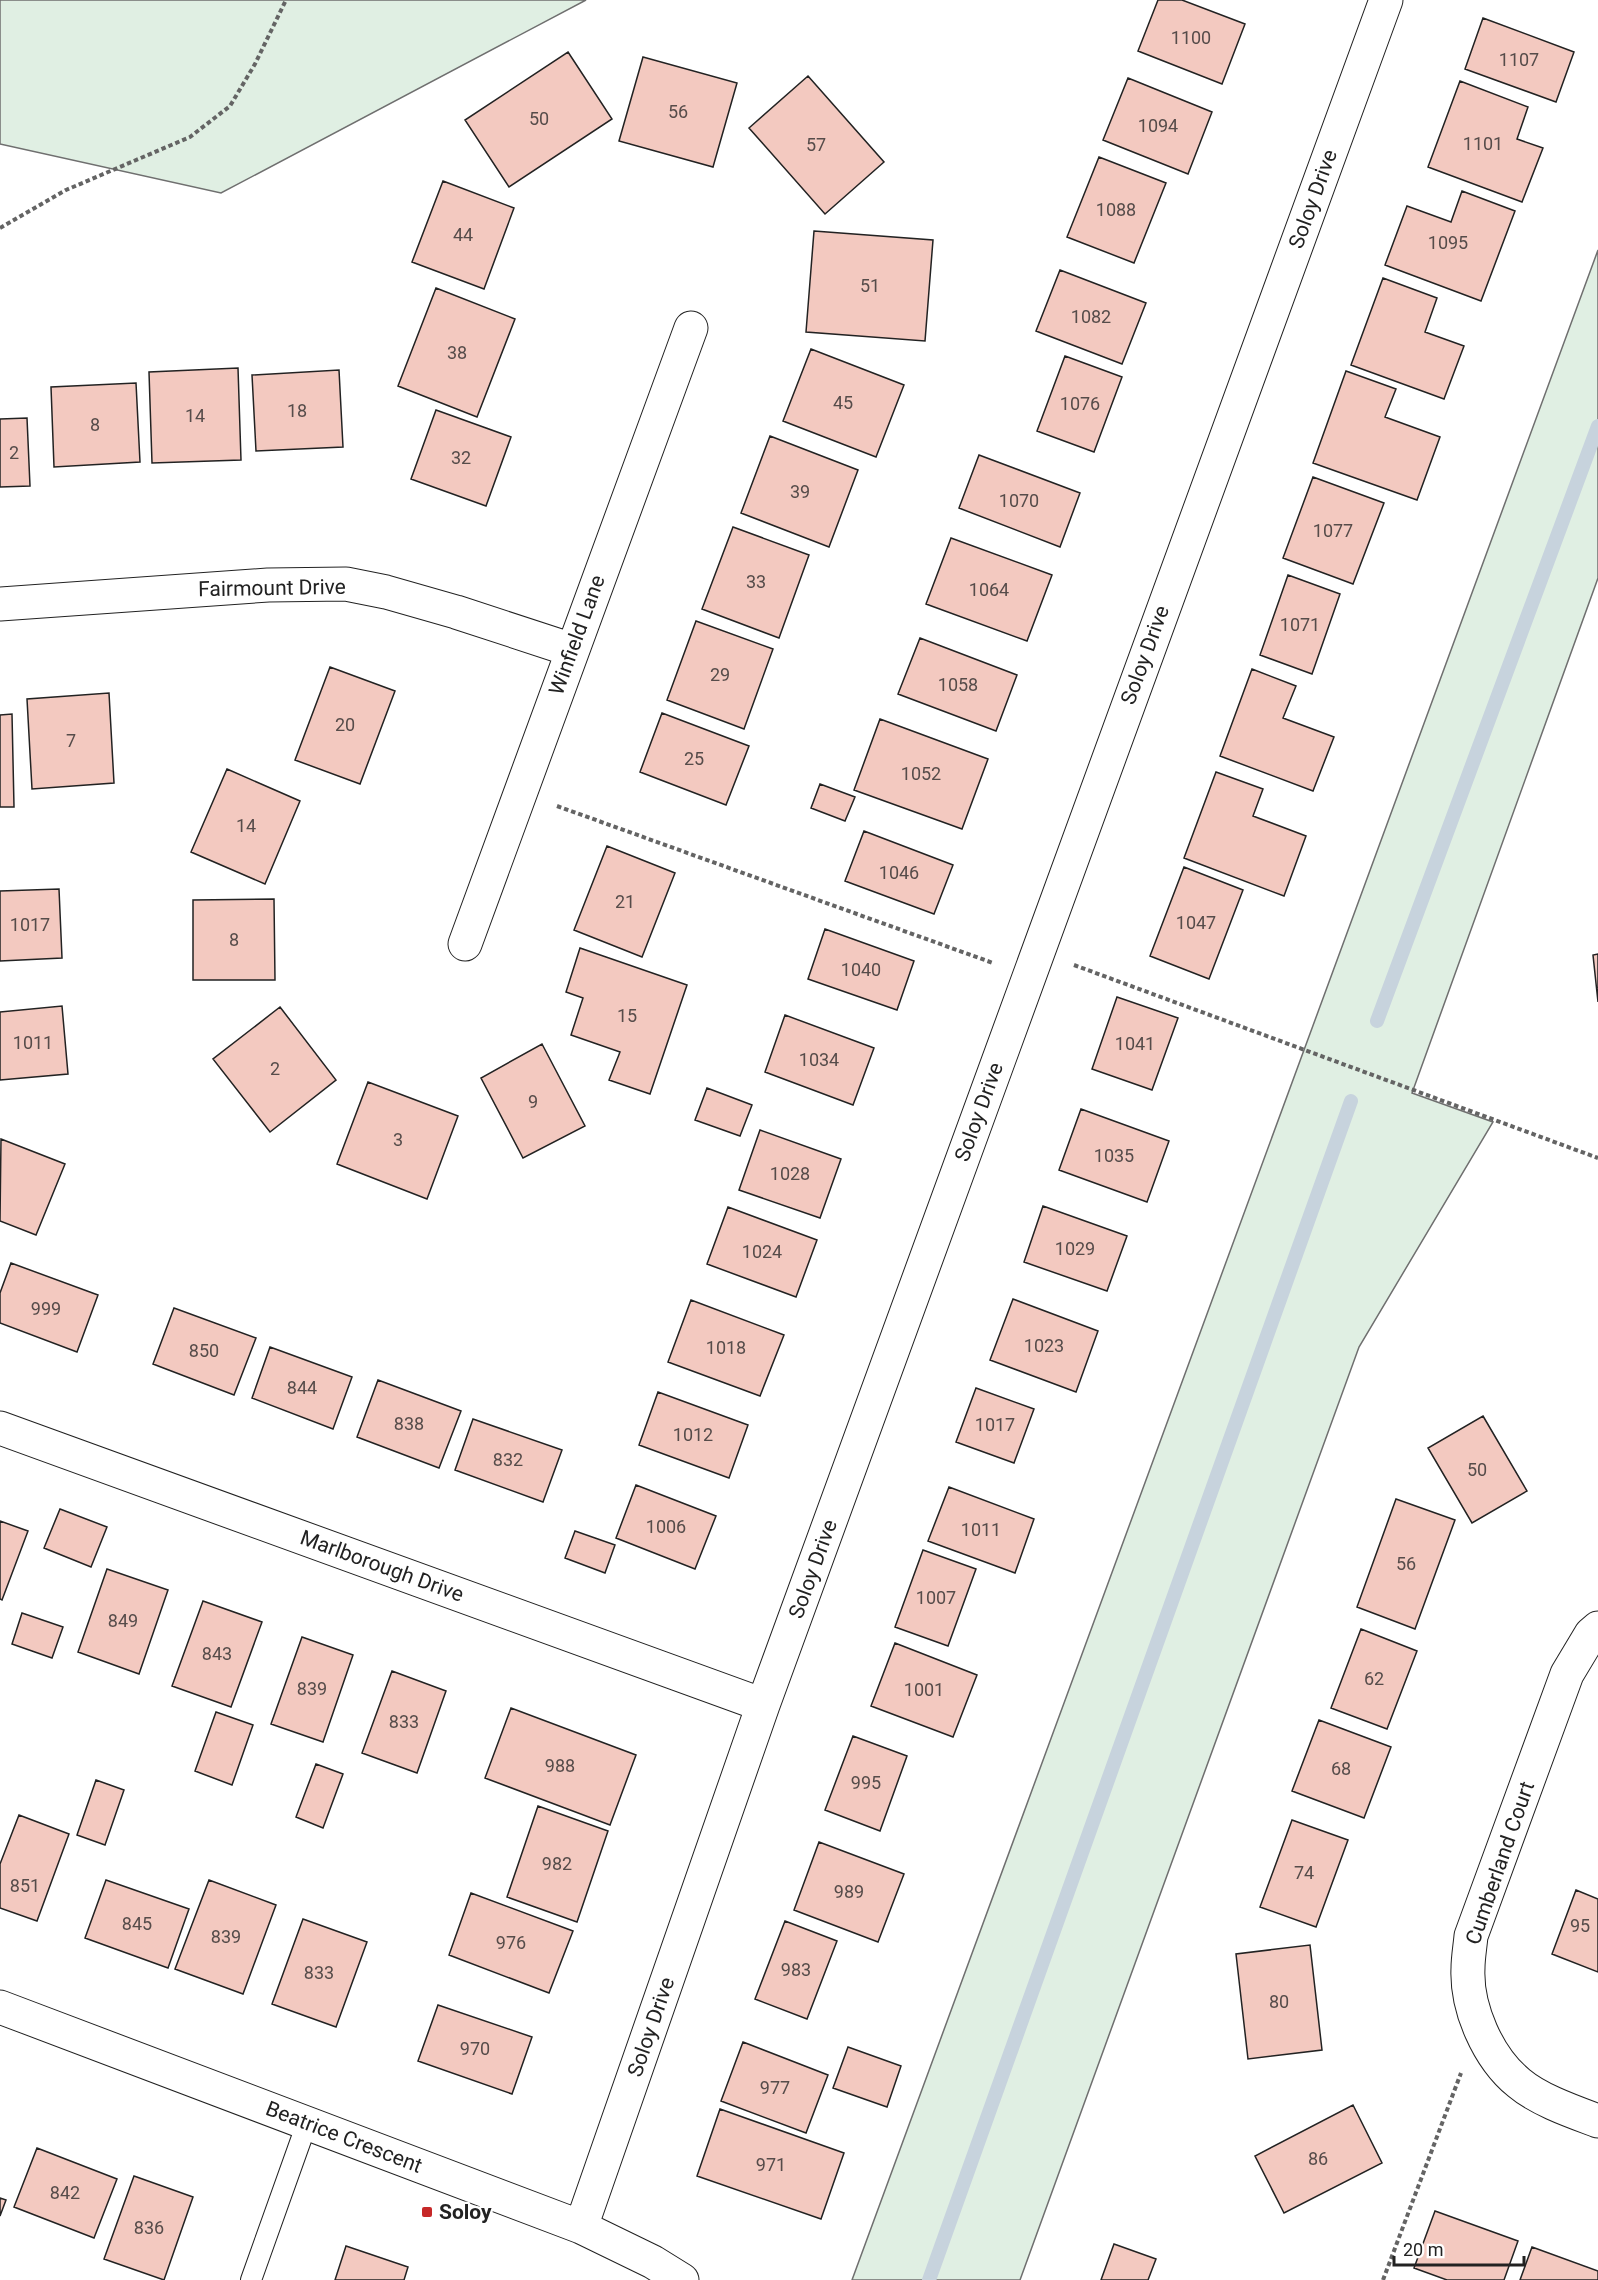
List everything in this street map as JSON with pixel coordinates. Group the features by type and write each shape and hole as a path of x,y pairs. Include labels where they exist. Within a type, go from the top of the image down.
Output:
{"street":[{"name":"Soloy Drive","path":"581,2227 763,1705 1032,963 1386,0"},
{"name":"Winfield Lane","path":"465,944 691,328"},
{"name":"Fairmount Drive","path":"0,604 268,585 346,584 386,592 456,612 572,650"},
{"name":"Marlborough Drive","path":"0,1428 763,1705"},
{"name":"Cumberland Court","path":"1598,1628 1591,1634 1567,1674 1471,1936 1467,1970 1474,2012 1492,2053 1519,2084 1564,2109 1598,2121"},
{"name":"Beatrice Crescent","path":"0,2007 581,2227 654,2262 682,2280"}],"lane":[{"path":"251,2280 307,2123"}],"path":[{"path":"0,228 66,190 190,137 230,105 255,64 286,0"},
{"path":"520,793 1032,963 1598,1158"},
{"path":"1383,2280 1479,2025"}],"green space":[{"path":"0,0 586,0 221,193 0,144"},
{"path":"1598,250 1598,578 1412,1093 1493,1122 1359,1347 1020,2280 852,2280"}],"building":[{"path":"1158,0 1182,0 1245,24 1222,84 1138,51"},
{"path":"1483,18 1574,52 1556,102 1465,69"},
{"path":"568,52 612,119 509,187 465,120"},
{"path":"643,57 737,83 713,167 619,141"},
{"path":"808,76 884,162 825,214 749,128"},
{"path":"1128,78 1212,112 1188,174 1103,140"},
{"path":"1460,81 1528,107 1517,139 1543,148 1522,202 1428,167"},
{"path":"1099,157 1166,183 1134,263 1067,237"},
{"path":"443,181 514,208 484,289 412,262"},
{"path":"1462,191 1515,211 1481,301 1385,265 1407,206 1451,222"},
{"path":"814,231 933,240 925,341 806,332"},
{"path":"1060,270 1146,303 1122,364 1036,331"},
{"path":"1383,278 1437,298 1425,332 1464,346 1444,399 1351,365"},
{"path":"436,288 515,319 477,417 398,386"},
{"path":"811,349 904,385 876,457 783,421"},
{"path":"1065,356 1122,377 1094,452 1037,431"},
{"path":"238,368 241,460 152,463 149,372"},
{"path":"339,370 343,447 256,451 252,375"},
{"path":"1346,371 1396,389 1385,417 1440,437 1417,500 1313,463"},
{"path":"136,383 140,462 54,467 51,387"},
{"path":"436,410 511,437 486,506 411,479"},
{"path":"27,418 30,486 0,487 0,419"},
{"path":"770,436 858,470 829,547 741,513"},
{"path":"979,455 1080,493 1060,547 959,508"},
{"path":"1313,477 1384,503 1353,584 1283,558"},
{"path":"733,527 809,555 779,638 702,609"},
{"path":"951,538 1052,575 1027,641 926,604"},
{"path":"1288,575 1340,594 1312,674 1260,655"},
{"path":"696,621 773,649 744,729 667,700"},
{"path":"920,638 1017,675 996,731 898,694"},
{"path":"330,667 395,691 360,784 295,760"},
{"path":"1252,669 1296,686 1283,718 1334,737 1313,791 1220,756"},
{"path":"109,693 114,783 32,789 27,699"},
{"path":"662,713 749,746 726,805 640,772"},
{"path":"12,714 14,807 0,807 0,715"},
{"path":"880,719 988,759 962,829 854,790"},
{"path":"227,769 300,801 265,884 191,852"},
{"path":"1216,772 1263,789 1253,816 1306,836 1284,896 1184,858"},
{"path":"820,784 855,797 845,821 811,808"},
{"path":"864,831 953,865 934,914 845,881"},
{"path":"607,846 675,873 642,957 574,930"},
{"path":"1184,867 1243,890 1209,979 1150,956"},
{"path":"59,889 62,958 0,961 0,891"},
{"path":"274,899 275,980 193,980 193,900"},
{"path":"825,929 914,961 897,1010 808,979"},
{"path":"580,948 687,985 650,1094 609,1080 620,1052 571,1035 583,998 566,992"},
{"path":"1598,954 1598,1002 1593,955"},
{"path":"1117,997 1178,1018 1152,1090 1092,1069"},
{"path":"62,1006 68,1074 0,1080 0,1012"},
{"path":"280,1007 336,1080 270,1132 213,1059"},
{"path":"785,1015 874,1048 853,1105 765,1072"},
{"path":"542,1044 585,1126 523,1158 481,1078"},
{"path":"368,1082 458,1116 427,1199 337,1164"},
{"path":"707,1088 752,1105 740,1136 695,1120"},
{"path":"1081,1109 1169,1141 1147,1202 1059,1170"},
{"path":"760,1130 841,1159 820,1218 739,1190"},
{"path":"1,1139 65,1164 36,1235 0,1221"},
{"path":"1043,1206 1127,1236 1107,1291 1024,1262"},
{"path":"728,1207 817,1240 796,1297 707,1264"},
{"path":"11,1263 98,1295 77,1352 0,1323 0,1293"},
{"path":"1013,1299 1098,1331 1076,1392 990,1360"},
{"path":"691,1300 784,1335 760,1396 668,1362"},
{"path":"174,1308 256,1338 234,1395 153,1364"},
{"path":"270,1347 352,1377 333,1429 252,1398"},
{"path":"378,1380 461,1411 439,1468 357,1437"},
{"path":"976,1388 1034,1409 1014,1463 956,1442"},
{"path":"658,1392 748,1425 729,1478 639,1445"},
{"path":"1483,1416 1527,1491 1472,1523 1428,1448"},
{"path":"473,1419 562,1450 543,1502 455,1470"},
{"path":"636,1485 716,1516 695,1569 616,1538"},
{"path":"949,1487 1034,1519 1015,1573 928,1541"},
{"path":"1396,1499 1455,1520 1415,1629 1357,1607"},
{"path":"60,1509 107,1527 91,1567 44,1548"},
{"path":"0,1521 28,1531 2,1600 0,1599"},
{"path":"575,1531 615,1545 605,1573 565,1558"},
{"path":"923,1550 976,1569 948,1646 895,1627"},
{"path":"107,1569 168,1590 139,1674 78,1652"},
{"path":"203,1601 262,1622 231,1707 172,1686"},
{"path":"22,1613 63,1627 52,1658 12,1644"},
{"path":"1361,1629 1417,1651 1387,1729 1331,1708"},
{"path":"302,1637 353,1655 323,1742 271,1724"},
{"path":"895,1643 977,1675 953,1737 871,1706"},
{"path":"392,1671 446,1691 417,1773 362,1753"},
{"path":"511,1708 636,1755 610,1825 485,1778"},
{"path":"216,1712 253,1725 232,1785 195,1771"},
{"path":"1319,1720 1391,1747 1364,1818 1292,1791"},
{"path":"853,1736 907,1756 880,1831 825,1810"},
{"path":"316,1764 343,1774 323,1828 296,1817"},
{"path":"96,1780 124,1790 105,1845 77,1835"},
{"path":"538,1806 608,1831 577,1922 507,1897"},
{"path":"19,1815 69,1834 37,1921 0,1908 0,1864"},
{"path":"1292,1820 1348,1840 1316,1927 1260,1907"},
{"path":"819,1842 904,1874 878,1942 794,1910"},
{"path":"106,1880 189,1909 168,1968 85,1938"},
{"path":"209,1880 276,1905 243,1994 175,1969"},
{"path":"1576,1890 1598,1899 1598,1972 1552,1954"},
{"path":"471,1893 573,1931 549,1993 449,1955"},
{"path":"303,1919 367,1942 336,2027 272,2004"},
{"path":"785,1921 837,1941 807,2019 755,1999"},
{"path":"1310,1945 1322,2050 1248,2059 1236,1954"},
{"path":"438,2005 532,2037 512,2094 418,2061"},
{"path":"743,2042 828,2075 806,2133 721,2101"},
{"path":"848,2047 901,2066 887,2107 833,2088"},
{"path":"1353,2105 1382,2163 1284,2213 1255,2156"},
{"path":"720,2109 844,2153 821,2219 697,2176"},
{"path":"37,2148 117,2179 94,2238 14,2207"},
{"path":"134,2176 193,2197 164,2280 104,2259"},
{"path":"0,2198 6,2200 0,2216"},
{"path":"1435,2211 1518,2241 1504,2280 1447,2280 1414,2268"},
{"path":"1114,2244 1156,2259 1148,2280 1101,2280"},
{"path":"346,2246 408,2267 404,2280 335,2280"},
{"path":"1532,2247 1598,2271 1598,2280 1520,2280"}],"waterway":[{"path":"1377,1021 1598,426"},
{"path":"929,2280 1351,1101"}],"place":[{"name":"Soloy","path":"427,2212"}]}
